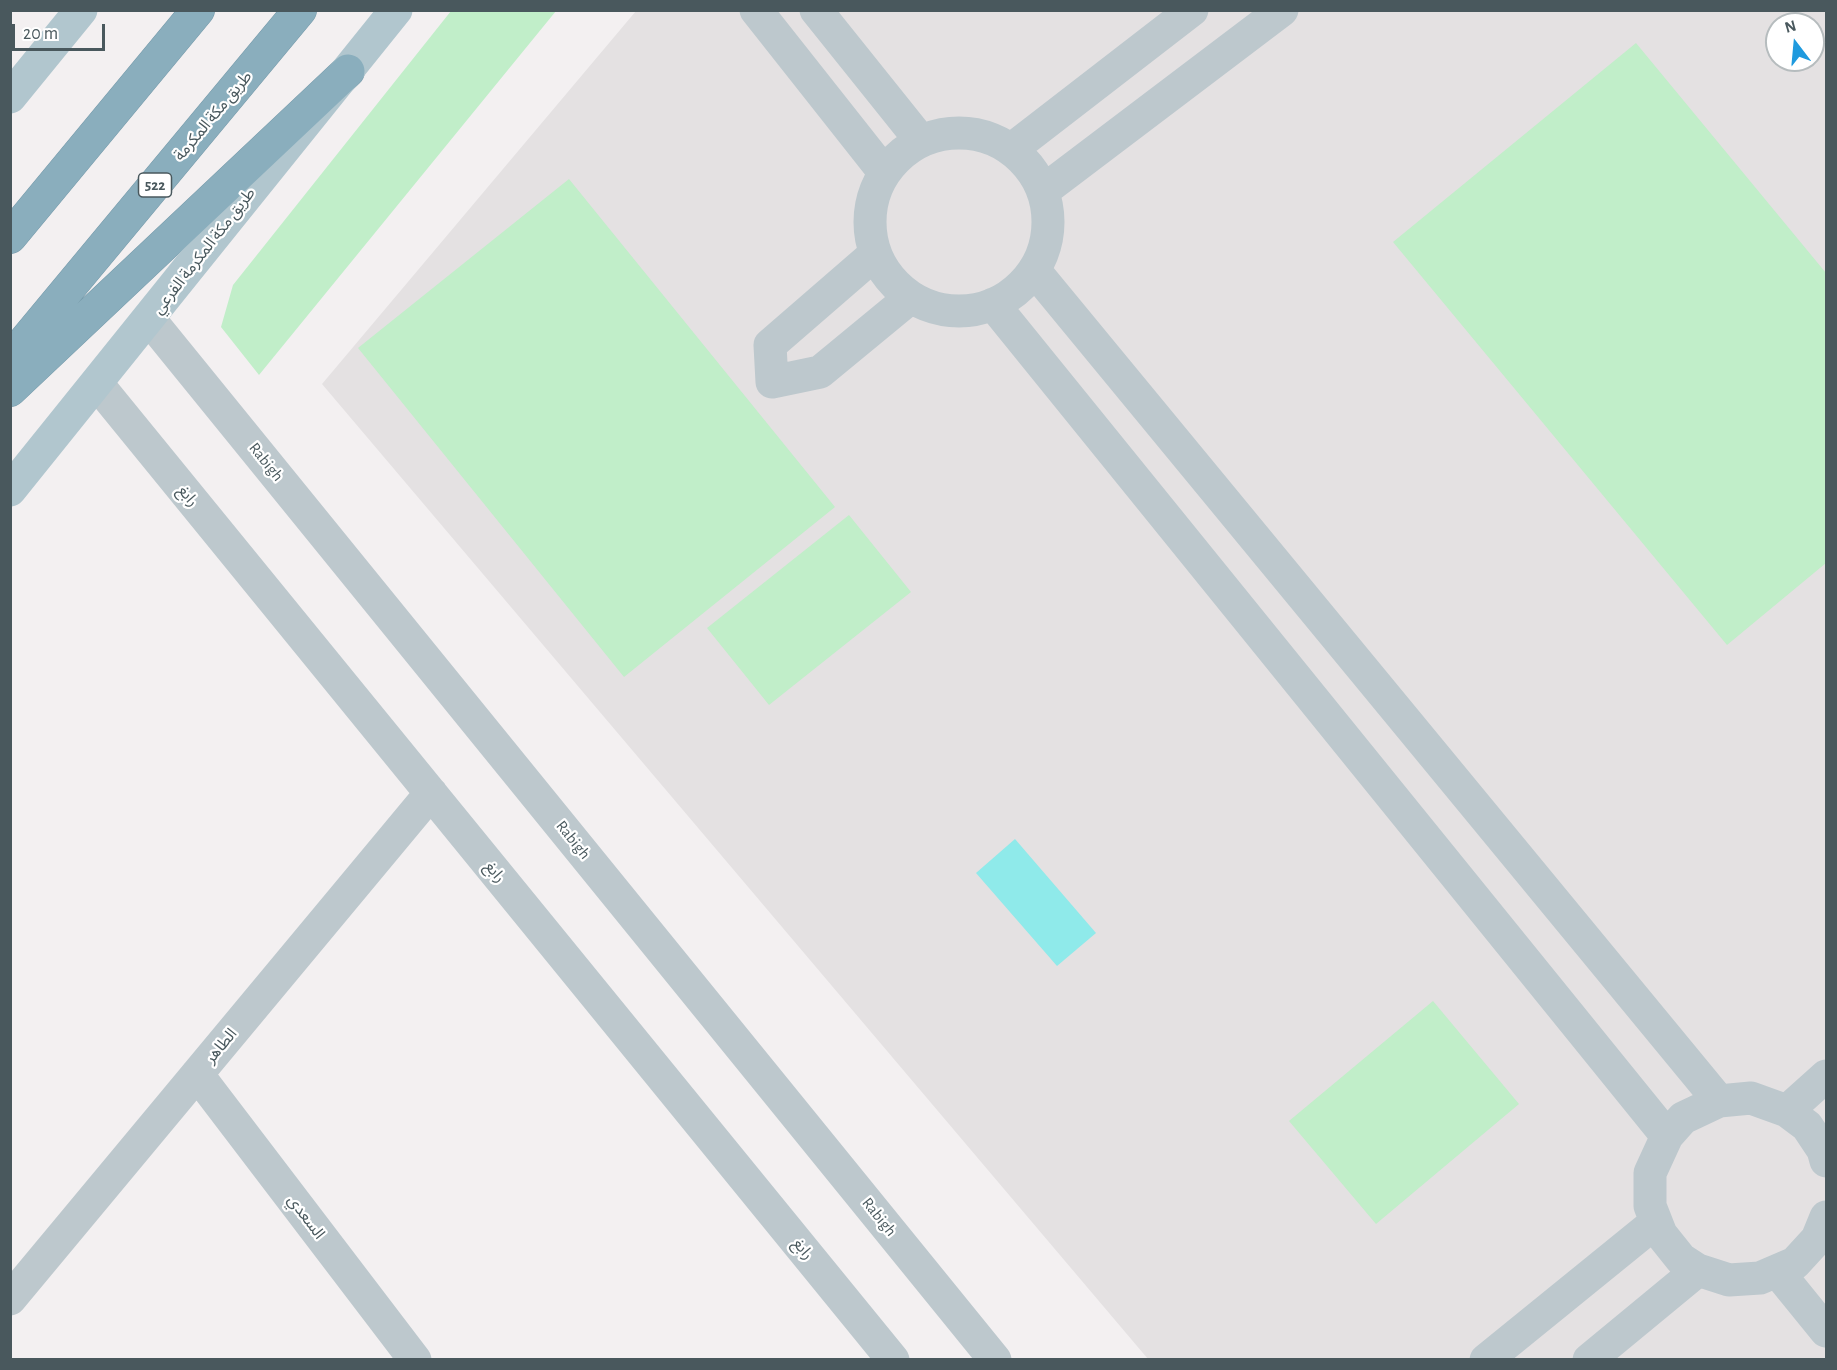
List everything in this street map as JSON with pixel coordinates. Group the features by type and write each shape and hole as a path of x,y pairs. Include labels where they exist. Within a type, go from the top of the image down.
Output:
{"highway":[{"path":"10,237 198,10"},
{"name":"طريق مكة المكرمة","path":"10,359 300,10"},
{"path":"10,207 160,56"},
{"path":"10,390 348,71"}],"main road":[{"path":"10,97 81,10"},
{"name":"طريق مكة المكرمة الفرعي","path":"10,490 98,385 396,10"}],"street":[{"path":"756,10 884,172"},
{"path":"816,10 921,141"},
{"path":"1012,149 1192,10"},
{"path":"1043,191 1282,10"},
{"path":"946,133 977,134 1012,149 1033,171 1043,191 1048,210 1046,241 1034,270 1019,288 993,304 962,311 930,307 911,297 891,281 875,254 869,225 873,194 884,172 895,159 921,141 946,133"},
{"path":"875,254 770,345 772,382 820,372 911,297"},
{"path":"1034,270 1719,1101"},
{"path":"993,304 1667,1136"},
{"name":"Rabigh","path":"150,320 995,1359"},
{"name":"رابغ","path":"98,385 893,1359"},
{"name":"الطاهر","path":"10,1299 431,793"},
{"name":"السعدي","path":"197,1074 415,1359"},
{"path":"1787,1111 1827,1077"},
{"path":"1823,1236 1795,1263 1760,1278 1729,1280 1698,1270 1681,1259 1660,1234 1650,1206 1650,1173 1667,1136 1683,1118 1719,1101 1751,1098 1787,1111 1807,1126 1826,1153"},
{"path":"1486,1359 1656,1222"},
{"path":"1589,1359 1698,1270"},
{"path":"1778,1272 1827,1331"}],"shaded area":[{"path":"636,11 1826,11 1826,1359 1148,1359 322,384"}],"green space":[{"path":"451,11 556,11 259,375 221,327 233,285"},
{"path":"1636,43 1826,273 1826,563 1727,645 1393,242"},
{"path":"569,179 835,507 624,677 358,348"},
{"path":"849,515 911,592 769,705 707,628"},
{"path":"1433,1001 1519,1104 1376,1224 1289,1121"}],"water":[{"path":"1015,839 1096,933 1057,966 976,873"}]}
